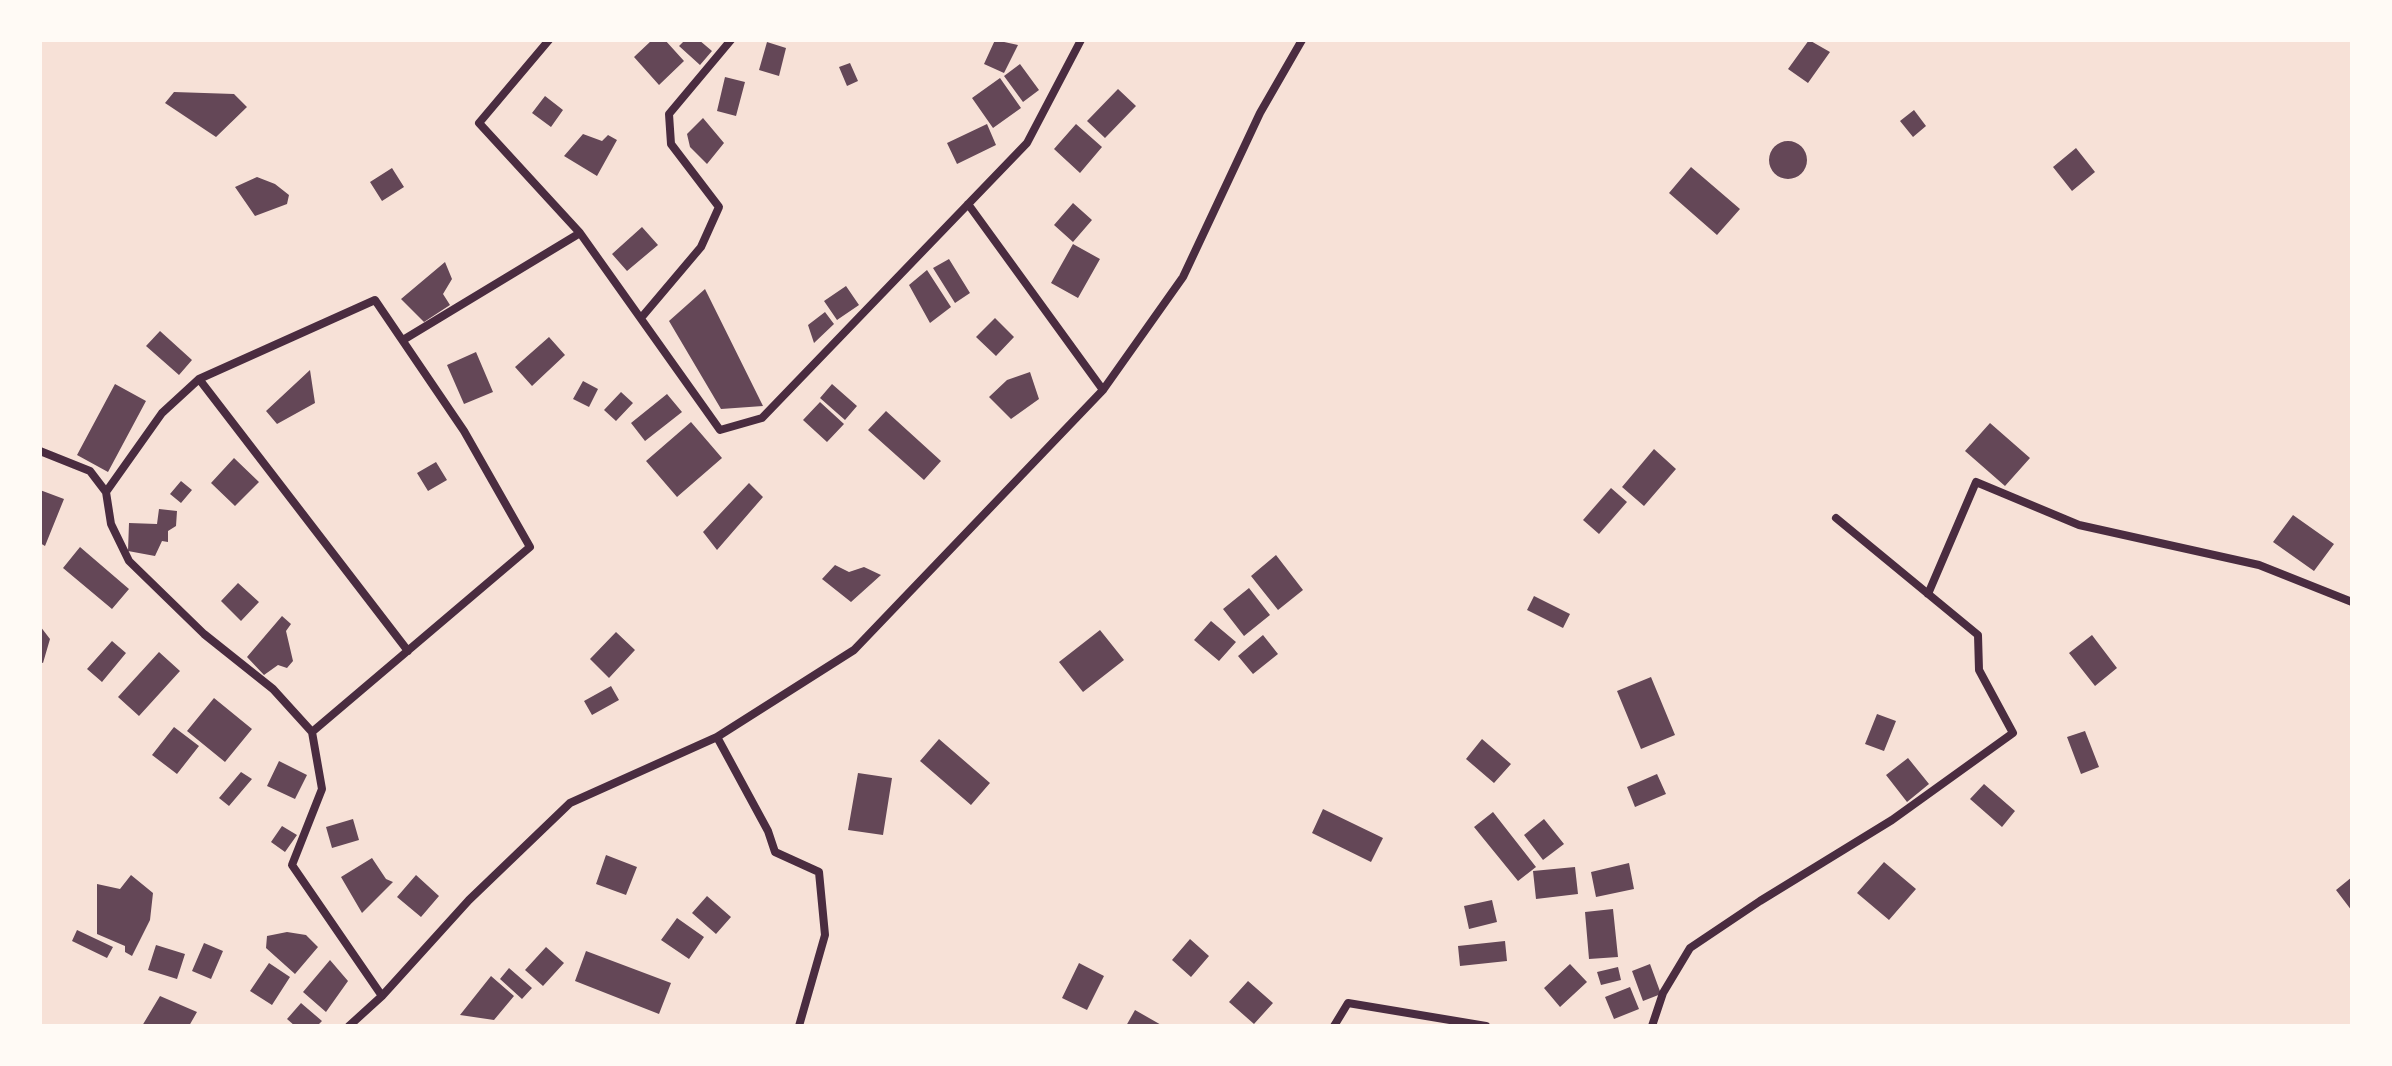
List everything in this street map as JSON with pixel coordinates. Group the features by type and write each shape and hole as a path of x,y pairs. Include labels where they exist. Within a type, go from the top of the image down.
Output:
{"street":[{"path":"549,40 479,123 580,233 720,430 762,418 1027,143 1081,40"},
{"path":"641,318 701,247 719,207 671,144 669,114 731,40"},
{"path":"349,1026 382,996 469,900 570,803 717,737 854,650 1103,390 1183,277 1260,113 1302,40"},
{"path":"968,204 1103,390"},
{"path":"403,340 580,233"},
{"path":"106,492 162,413 199,379 375,300 464,431 530,547 312,732"},
{"path":"199,379 408,651"},
{"path":"40,451 90,471 106,492 111,524 129,561 204,634 273,689 312,732 322,789 292,865 382,996"},
{"path":"1928,594 1976,482 2079,525 2259,565 2352,602"},
{"path":"1652,1026 1663,993 1690,948 1892,820 2013,733 1979,670 1978,635 1836,518"},
{"path":"717,737 768,831 775,852 819,872 825,935 799,1026"},
{"path":"1334,1026 1348,1003 1486,1026"}],"building":[{"path":"652,40 665,40 684,61 659,85 634,57"},
{"path":"685,40 699,40 712,51 700,65 679,46"},
{"path":"995,40 1018,45 1004,73 984,64"},
{"path":"1809,40 1830,52 1808,83 1788,69"},
{"path":"767,42 786,48 779,76 759,70"},
{"path":"850,63 858,81 847,86 839,67"},
{"path":"1020,64 1039,90 1023,102 1004,76"},
{"path":"725,77 745,82 736,116 717,111"},
{"path":"1000,78 1021,108 993,128 972,98"},
{"path":"1118,89 1136,106 1105,138 1087,121"},
{"path":"174,92 234,94 247,107 216,137 165,103"},
{"path":"545,96 563,110 551,127 532,113"},
{"path":"1914,110 1926,126 1913,137 1900,121"},
{"path":"703,118 724,143 707,164 690,147 687,134"},
{"path":"987,124 996,145 957,164 947,143"},
{"path":"1076,124 1102,147 1080,173 1054,149"},
{"path":"583,134 602,141 608,135 617,140 597,176 564,156"},
{"path":"1788,141 1802,146 1807,160 1802,174 1788,179 1774,174 1769,160 1774,146"},
{"path":"2076,148 2095,172 2072,191 2053,167"},
{"path":"1691,167 1740,209 1717,235 1669,193"},
{"path":"392,168 404,187 382,201 370,182"},
{"path":"257,177 275,184 289,195 287,204 255,216 235,187"},
{"path":"1073,203 1092,220 1073,242 1054,225"},
{"path":"642,227 658,245 627,271 612,254"},
{"path":"1073,244 1100,259 1078,298 1051,283"},
{"path":"949,259 970,293 955,303 933,268"},
{"path":"445,262 452,279 443,294 450,305 424,322 401,299"},
{"path":"927,270 951,307 930,323 909,285"},
{"path":"846,286 859,305 837,320 824,301"},
{"path":"705,289 763,406 721,409 669,321"},
{"path":"825,312 834,324 814,343 808,325"},
{"path":"995,318 1014,337 996,356 976,337"},
{"path":"160,331 192,360 179,375 146,346"},
{"path":"549,337 565,355 532,386 515,367"},
{"path":"476,352 493,392 464,404 447,365"},
{"path":"310,370 315,403 277,424 266,411"},
{"path":"1030,372 1039,399 1011,419 989,397 1007,380"},
{"path":"583,381 598,389 589,407 573,399"},
{"path":"115,384 146,401 108,472 77,455"},
{"path":"832,384 857,406 845,420 820,398"},
{"path":"621,392 633,403 616,421 604,410"},
{"path":"667,394 682,412 645,441 631,423"},
{"path":"820,402 844,424 827,442 803,420"},
{"path":"886,411 941,461 924,480 868,430"},
{"path":"691,422 722,458 677,497 646,461"},
{"path":"1990,423 2030,458 2005,486 1965,451"},
{"path":"1654,449 1676,469 1644,506 1622,487"},
{"path":"234,458 259,482 235,506 211,483"},
{"path":"436,462 447,480 428,491 417,473"},
{"path":"181,481 192,490 181,503 170,494"},
{"path":"749,483 763,497 717,550 703,532"},
{"path":"1611,488 1627,502 1599,534 1583,520"},
{"path":"40,490 64,499 45,546 40,543"},
{"path":"159,509 177,511 176,526 168,531 168,542 162,541 155,556 128,551 129,523 157,524"},
{"path":"2293,515 2334,544 2314,571 2273,542"},
{"path":"80,547 129,589 112,609 63,568"},
{"path":"1276,555 1303,590 1278,610 1251,576"},
{"path":"835,565 849,572 864,567 881,575 851,602 822,579"},
{"path":"238,583 259,602 241,621 221,601"},
{"path":"1249,588 1270,615 1244,636 1223,609"},
{"path":"1534,596 1570,614 1563,628 1527,610"},
{"path":"282,616 291,624 286,631 293,661 287,668 278,665 264,675 247,657"},
{"path":"1211,621 1236,642 1219,661 1194,640"},
{"path":"40,626 50,639 43,663 40,662"},
{"path":"1100,630 1124,660 1083,692 1059,662"},
{"path":"616,632 635,650 609,678 590,659"},
{"path":"1263,635 1278,654 1253,674 1238,656"},
{"path":"2092,635 2117,668 2095,686 2069,653"},
{"path":"112,641 126,653 102,682 87,669"},
{"path":"159,652 180,671 139,716 118,697"},
{"path":"1651,677 1675,735 1641,749 1617,691"},
{"path":"611,686 619,700 592,715 584,701"},
{"path":"214,698 252,729 225,762 187,731"},
{"path":"1877,714 1896,721 1884,751 1865,744"},
{"path":"174,727 199,746 177,774 152,755"},
{"path":"2085,731 2099,767 2081,774 2067,737"},
{"path":"939,739 990,783 971,805 920,761"},
{"path":"1482,739 1511,764 1494,783 1466,759"},
{"path":"1908,758 1929,784 1907,802 1886,775"},
{"path":"279,761 307,775 295,799 267,786"},
{"path":"241,772 252,779 229,806 219,798"},
{"path":"858,773 892,778 883,835 848,830"},
{"path":"1657,774 1666,794 1635,807 1627,787"},
{"path":"1984,784 2015,811 2002,827 1970,799"},
{"path":"1323,809 1383,838 1371,862 1312,833"},
{"path":"1493,812 1536,867 1518,881 1474,827"},
{"path":"353,819 359,840 332,848 326,827"},
{"path":"1544,819 1564,844 1543,860 1524,835"},
{"path":"282,826 297,835 285,852 271,842"},
{"path":"606,855 637,867 626,895 596,884"},
{"path":"372,858 386,879 393,882 362,913 341,877"},
{"path":"1884,862 1916,889 1889,920 1857,893"},
{"path":"1629,863 1634,889 1596,897 1591,872"},
{"path":"1575,867 1578,894 1536,899 1533,871"},
{"path":"131,875 153,893 150,920 132,956 125,952 125,946 97,934 97,884 120,889"},
{"path":"416,875 439,896 421,917 397,897"},
{"path":"2352,877 2352,911 2336,890"},
{"path":"707,896 731,917 716,934 692,913"},
{"path":"1492,900 1497,922 1469,929 1464,906"},
{"path":"1613,909 1618,957 1589,959 1585,912"},
{"path":"677,918 704,937 689,959 661,940"},
{"path":"77,930 113,947 107,958 72,941"},
{"path":"287,932 306,935 318,947 295,974 266,948 267,936"},
{"path":"1190,939 1209,956 1191,977 1172,960"},
{"path":"1505,941 1507,961 1460,966 1458,946"},
{"path":"204,943 223,951 211,979 192,971"},
{"path":"156,945 185,954 177,979 148,970"},
{"path":"546,947 564,963 543,986 525,970"},
{"path":"586,951 671,983 659,1014 575,981"},
{"path":"330,960 348,981 326,1012 303,992"},
{"path":"269,963 290,977 272,1005 250,991"},
{"path":"1079,963 1104,976 1087,1010 1062,998"},
{"path":"1570,964 1587,982 1560,1007 1544,988"},
{"path":"1650,964 1661,994 1643,1001 1632,971"},
{"path":"1618,967 1621,980 1601,985 1597,972"},
{"path":"509,968 532,988 522,999 500,979"},
{"path":"491,976 514,996 494,1020 460,1015"},
{"path":"1248,981 1273,1003 1254,1024 1229,1002"},
{"path":"1630,987 1639,1009 1614,1019 1605,997"},
{"path":"160,996 197,1012 189,1026 142,1026"},
{"path":"301,1003 322,1021 317,1026 295,1026 287,1019"},
{"path":"1135,1010 1163,1026 1126,1026"}]}
